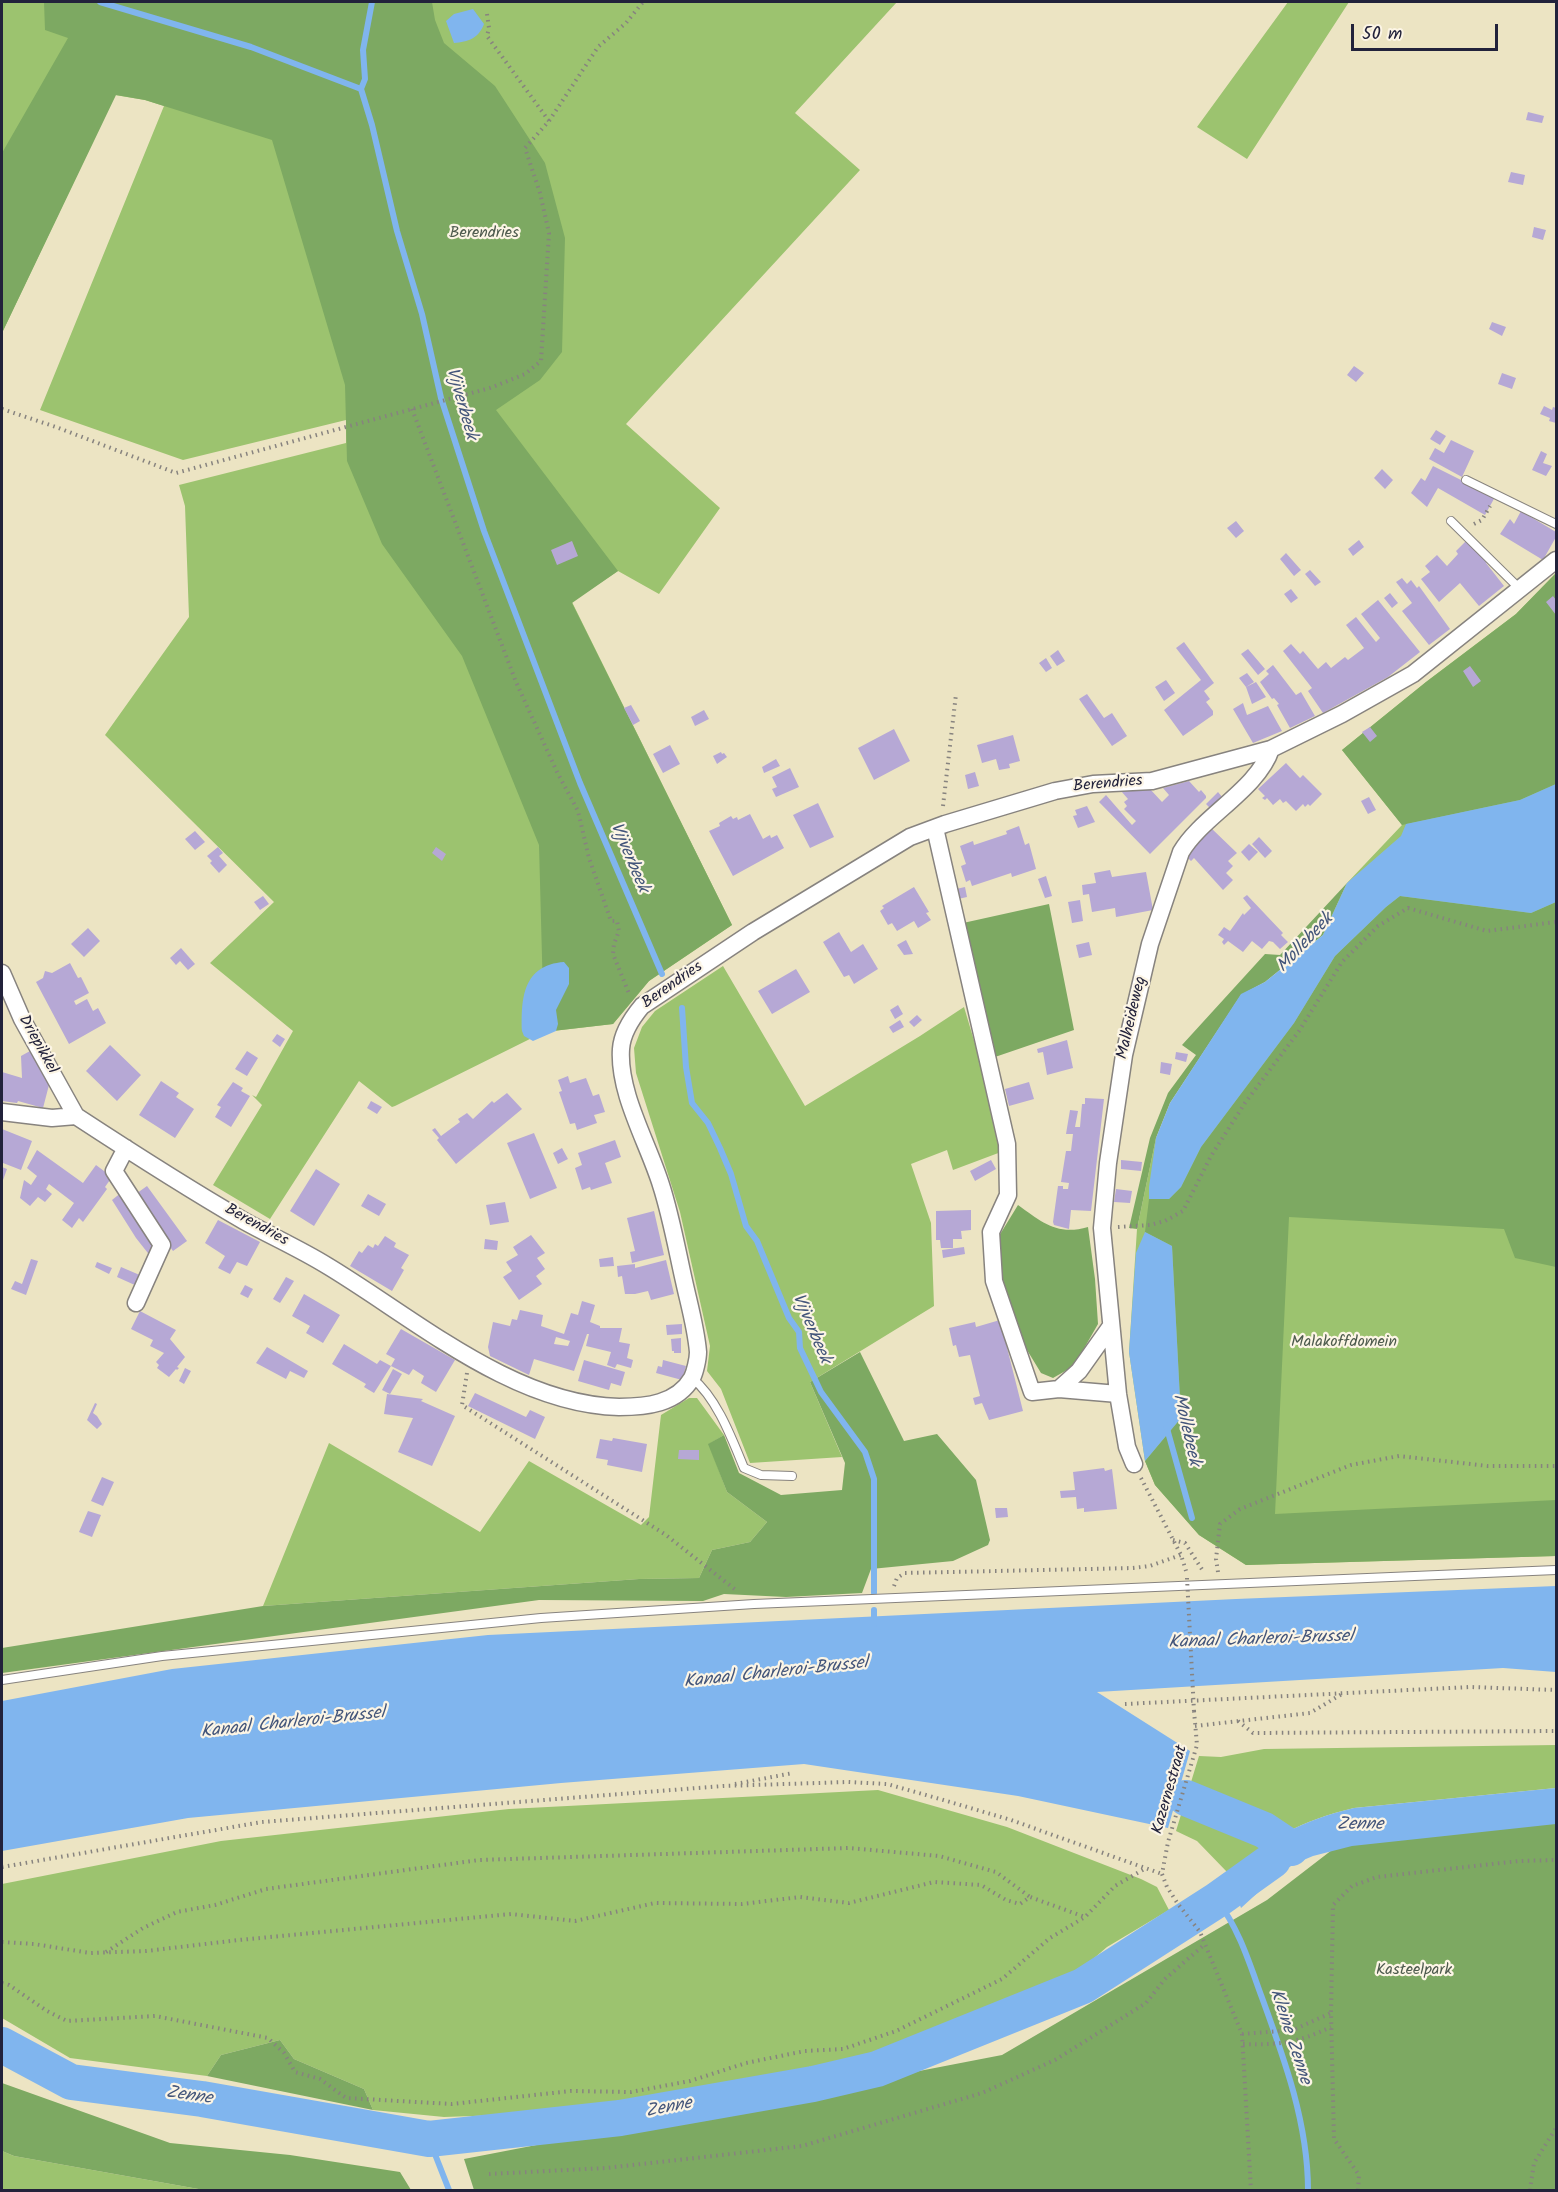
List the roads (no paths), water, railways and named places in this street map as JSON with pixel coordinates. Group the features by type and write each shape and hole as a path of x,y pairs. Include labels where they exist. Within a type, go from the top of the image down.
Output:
{"street":[{"name":"Berendries","path":"76,1116 243,1221 325,1264 492,1370 542,1390 583,1402 616,1407 649,1406 674,1397 692,1378 698,1355 662,1186 631,1104 622,1069 621,1047 626,1030 633,1016 642,1006 753,932 898,843 940,826 1055,791 1094,783 1152,781 1270,749 1342,714 1413,674 1557,560"},
{"name":"Malheideweg","path":"1134,1464 1127,1447 1118,1394 1102,1228 1108,1163 1124,1055 1150,944 1181,852 1187,842 1232,800 1267,761 1270,749"},
{"path":"940,826 1007,1144 1008,1195 991,1232 994,1281 1032,1392 1059,1389 1118,1394"},
{"name":"Driepikkel","path":"2,973 22,1019 76,1116"},
{"path":"2,1112 52,1118 76,1116"},
{"path":"126,1148 114,1171 162,1245 136,1303"},
{"path":"1059,1389 1079,1371 1111,1326"}],"lane":[{"path":"1466,480 1557,524"},
{"path":"1451,521 1520,589"},
{"path":"692,1378 700,1384 724,1422 744,1468 760,1475 792,1476"},
{"path":"2,1680 162,1656 541,1618 754,1604 1215,1584 1346,1581 1557,1570"}],"water":[{"path":"473,9 484,24 482,29 464,42 454,43 446,21 454,14"},
{"path":"1556,784 1556,902 1531,913 1400,896 1335,956 1294,1023 1201,1147 1181,1187 1169,1199 1149,1199 1156,1138 1170,1103 1241,994 1265,982 1323,935 1347,883 1401,836 1406,824 1520,800"},
{"path":"564,962 569,968 569,984 556,1010 558,1024 556,1031 533,1041 524,1036 522,1031 522,1007 527,985 540,969 550,964"},
{"path":"1145,1232 1172,1246 1181,1418 1145,1461 1129,1352 1136,1253"},
{"name":"Kanaal Charleroi-Brussel","path":"1556,1586 1556,1672 1503,1668 1097,1692 1190,1751 1168,1828 1018,1796 804,1764 561,1783 188,1818 2,1851 2,1701 172,1669 488,1635"},
{"name":"Zenne","path":"1556,1788 1556,1824 1352,1846 1313,1856 1294,1864 1275,1877 1241,1908 1228,1873 1287,1832 1354,1808"}],"waterway":[{"name":"Vijverbeek","path":"100,2 251,47 361,89 372,125 397,231 422,314 441,398 484,531 580,783 662,974"},
{"path":"361,89 365,79 363,50 372,2"},
{"name":"Vijverbeek","path":"682,1008 686,1067 692,1103 708,1123 720,1148 731,1174 746,1226 757,1241 789,1318 799,1332 800,1348 821,1392 865,1452 874,1479 874,1593"},
{"name":"Mollebeek","path":"1166,1425 1192,1518"},
{"name":"Vijverbeek","path":"874,1610 874,1624"},
{"name":"Zenne","path":"1186,1798 1264,1830 1291,1848"},
{"name":"Zenne","path":"2,2045 71,2082 202,2099 429,2139 620,2118 813,2084 877,2069 1083,1986 1217,1900 1273,1860"},
{"name":"Kleine Zenne","path":"1217,1900 1243,1946 1286,2067 1304,2140 1308,2190"},
{"name":"Kleine Zenne","path":"429,2139 449,2190"}],"park label":[{"name":"Malakoffdomein","path":"1344,1343"},
{"name":"Kasteelpark","path":"1414,1971"}]}
